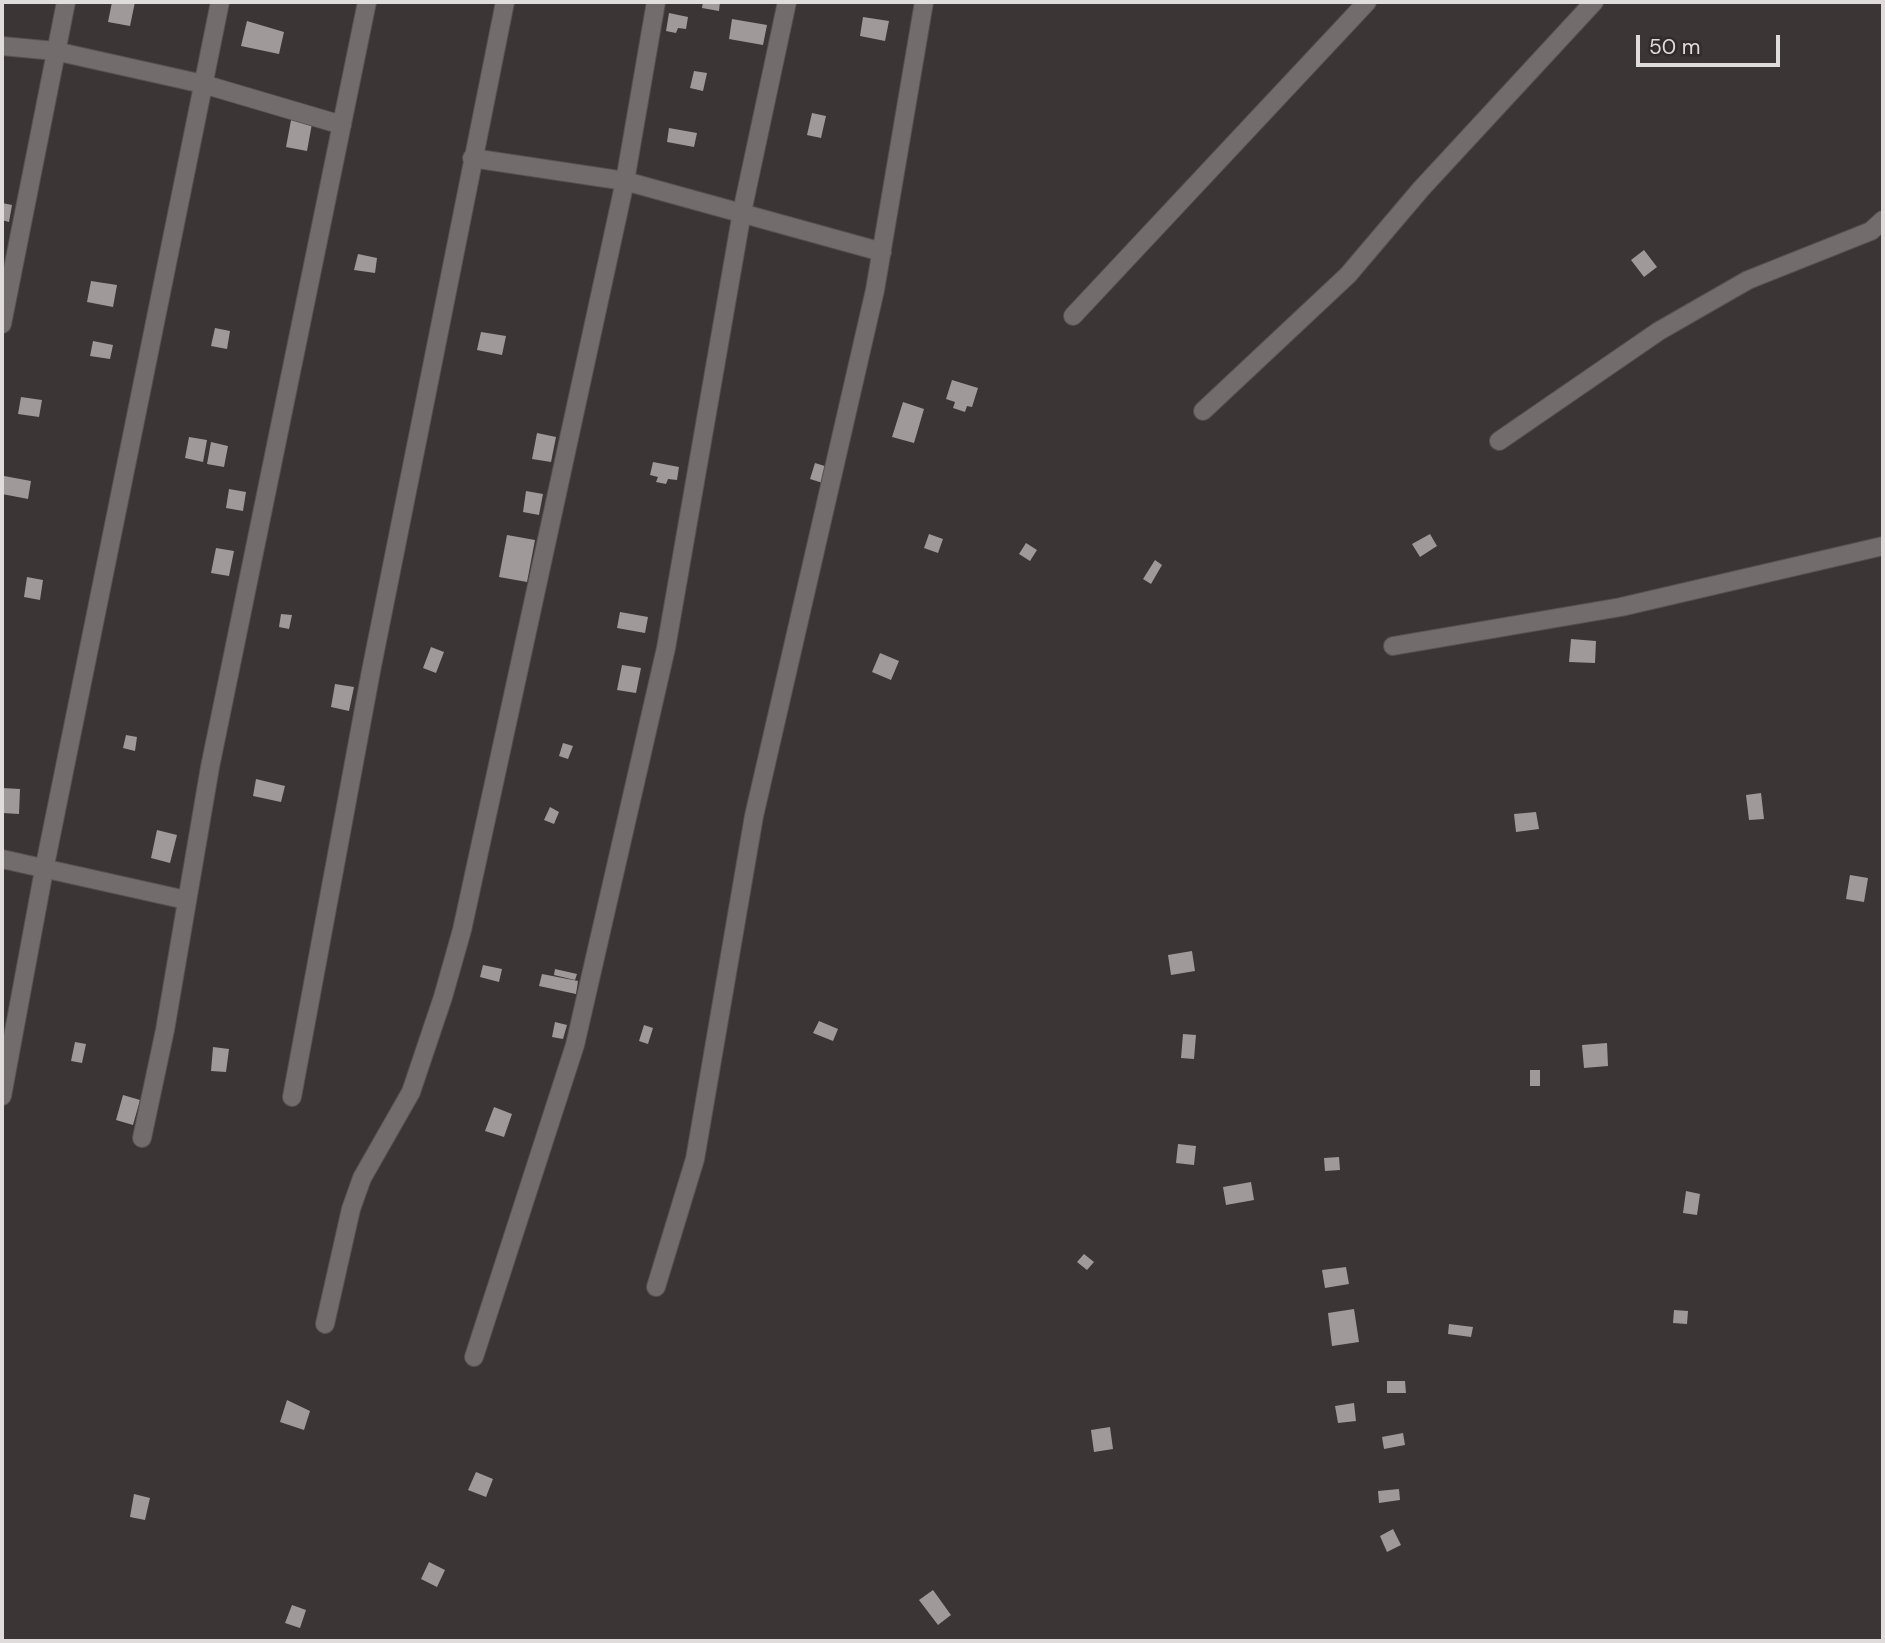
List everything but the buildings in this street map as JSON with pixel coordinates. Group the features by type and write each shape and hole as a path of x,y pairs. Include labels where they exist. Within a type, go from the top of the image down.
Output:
{"street":[{"path":"2,324 66,2"},
{"path":"2,1096 44,870 220,2"},
{"path":"142,1138 165,1030 186,900 367,2"},
{"path":"292,1097 472,158 505,2"},
{"path":"325,1324 362,1178 411,1092 462,930 625,181 656,2"},
{"path":"474,1357 578,1031 666,648 742,212 787,2"},
{"path":"656,1287 695,1159 754,816 876,290 924,2"},
{"path":"1073,316 1367,2"},
{"path":"1203,411 1348,275 1421,189 1594,2"},
{"path":"2,46 55,51 203,84 342,125"},
{"path":"472,158 625,181 882,252"},
{"path":"1499,441 1553,401 1681,318 1748,281 1871,231 1883,220"},
{"path":"1393,646 1621,607 1883,547"},
{"path":"2,859 186,900"}]}
